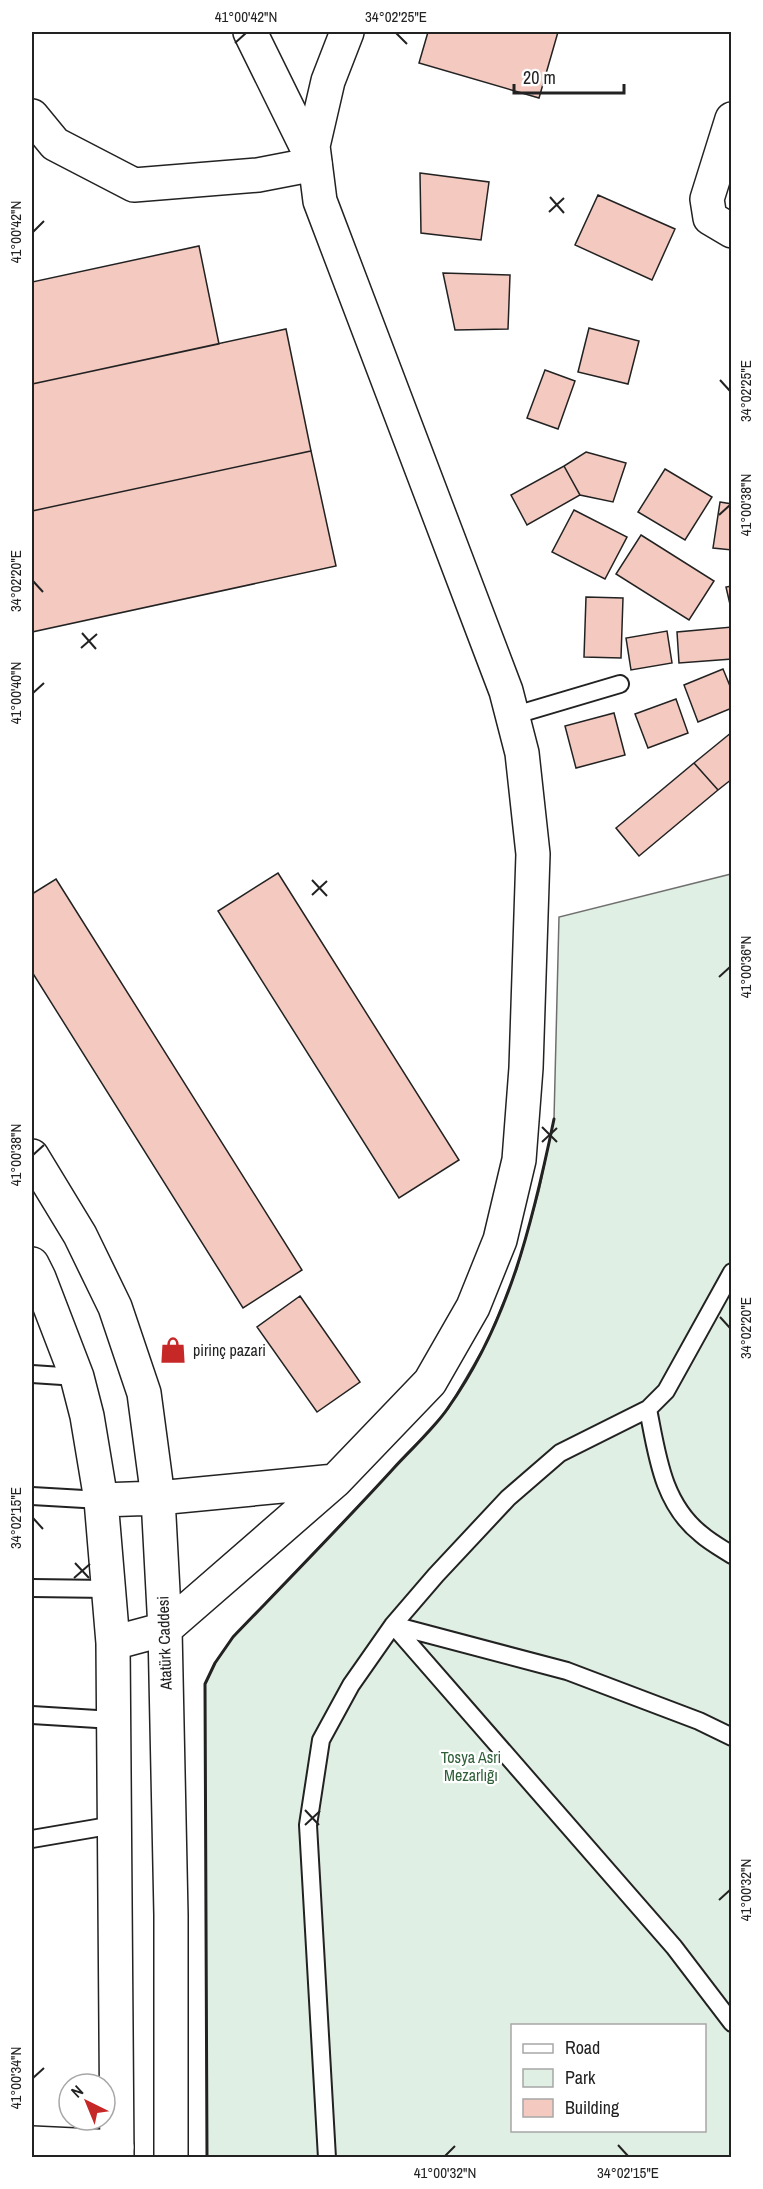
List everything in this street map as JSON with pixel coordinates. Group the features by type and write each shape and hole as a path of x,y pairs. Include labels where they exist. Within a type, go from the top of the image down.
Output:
{"main road":[{"path":"250,32 315,164"},
{"path":"113,1643 165,1629 335,1481 430,1382 472,1307 500,1240 519,1160 526,1068 533,854 522,753 506,691 320,201 313,146 328,81 347,32"},
{"path":"32,116 55,144 134,185 258,175 315,164"},
{"path":"732,119 707,199 710,218 732,231"},
{"name":"Atatürk Caddesi","path":"32,1156 80,1235 115,1307 144,1394 158,1498 165,1629 171,1915 171,2157"},
{"path":"32,2143 117,2152 113,1643 101,1500 87,1416 77,1377 34,1273"},
{"path":"101,1500 158,1498 335,1481"}],"lane":[{"path":"512,716 620,684"},
{"path":"327,2157 308,1825 321,1740 351,1685 393,1625 508,1498 560,1453 648,1409 666,1391 732,1272"},
{"path":"32,1374 77,1377"},
{"path":"648,1409 663,1482 679,1511 700,1534 732,1555"},
{"path":"32,1496 101,1500"},
{"path":"32,1588 108,1590"},
{"path":"393,1625 567,1671 699,1721 732,1737"},
{"path":"393,1625 674,1947 732,2023"},
{"path":"32,1715 113,1720"},
{"path":"32,1839 114,1825"}],"green space":[{"name":"Tosya Asri Mezarlığı","path":"731,874 731,2157 207,2157 205,1684 215,1663 233,1637 448,1409 487,1342 517,1269 539,1191 554,1119 559,917"}],"building":[{"path":"428,32 558,32 539,98 419,63"},
{"path":"420,173 489,182 481,240 421,233"},
{"path":"598,195 675,229 652,280 575,245"},
{"path":"199,246 219,344 32,384 32,282"},
{"path":"443,273 510,275 508,329 455,330"},
{"path":"589,328 639,341 628,384 578,372"},
{"path":"286,329 311,451 32,511 32,384"},
{"path":"545,370 575,381 558,429 527,418"},
{"path":"311,451 336,566 32,632 32,511"},
{"path":"586,452 626,463 613,502 580,495 564,466"},
{"path":"564,466 580,495 527,525 511,495"},
{"path":"665,469 712,497 685,540 638,512"},
{"path":"720,502 732,504 732,550 713,548"},
{"path":"574,510 627,537 605,579 552,552"},
{"path":"641,535 714,581 689,620 616,574"},
{"path":"732,586 732,613 726,587"},
{"path":"586,597 623,598 621,658 584,657"},
{"path":"732,627 732,659 679,663 677,632"},
{"path":"667,631 672,663 631,670 626,638"},
{"path":"723,669 732,691 732,708 698,722 684,685"},
{"path":"676,699 688,733 648,748 635,714"},
{"path":"614,713 625,755 576,768 565,726"},
{"path":"732,732 732,779 718,790 694,763"},
{"path":"694,763 718,790 639,856 616,828"},
{"path":"278,873 459,1160 399,1198 218,911"},
{"path":"56,879 302,1270 243,1308 32,972 32,894"},
{"path":"300,1296 360,1382 317,1412 257,1327"}],"wall":[{"path":"207,2158 205,1684 215,1663 233,1637 429,1432 469,1375 503,1306 516,1270 537,1195 554,1119"}],"place":[{"name":"pirinç pazari","path":"173,1350"}]}
